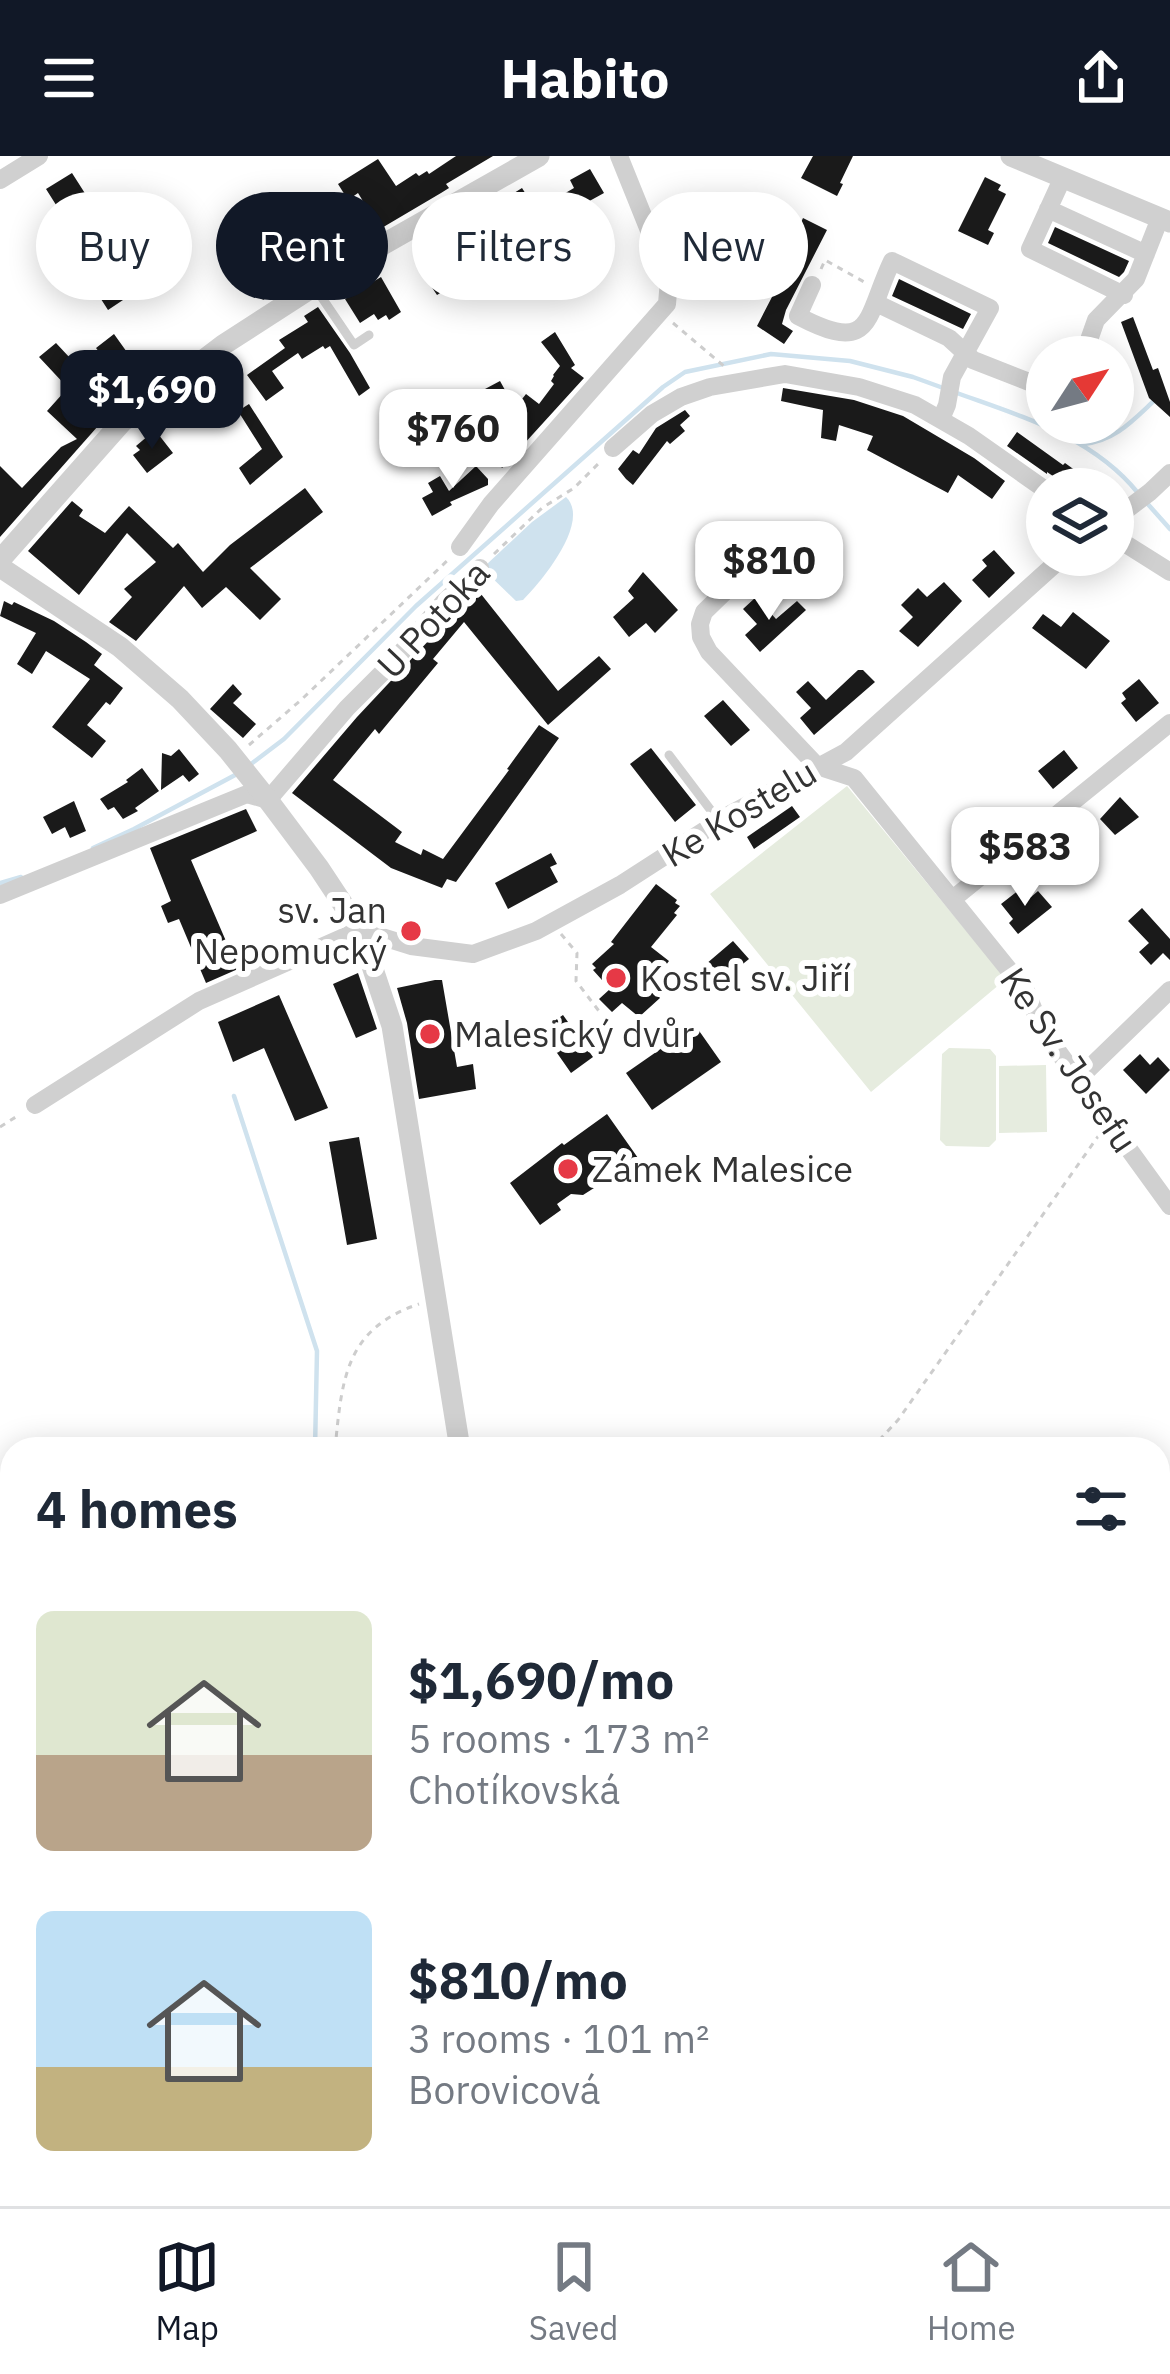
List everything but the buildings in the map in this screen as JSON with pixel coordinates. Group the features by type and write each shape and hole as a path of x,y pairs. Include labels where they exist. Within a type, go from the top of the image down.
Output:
{"street":[{"path":"0,180 39,156"},
{"path":"388,243 539,156"},
{"path":"460,547 491,504 662,312 670,296 669,280 619,156"},
{"path":"1011,156 1165,220 1136,279 1096,320 1090,336"},
{"path":"1063,178 1030,249 1124,295"},
{"path":"1048,209 1146,254"},
{"path":"812,285 798,316 844,334 860,329 872,316 892,261 990,308 952,377 944,412"},
{"path":"877,296 950,338 973,360 1026,381"},
{"path":"293,300 122,422 0,564 120,647 180,699 254,782 360,930 392,1026 458,1437"},
{"path":"614,448 652,414 681,397 785,374 944,412 1026,475"},
{"path":"1134,505 1170,473"},
{"path":"1134,549 1170,572"},
{"name":"U Potoka","path":"268,800 347,708 480,568"},
{"name":"Ke Sv. Josefu","path":"762,575 738,579 704,612 701,637 709,652 817,766 854,778 954,898 1027,991 1041,1028 1170,1206"},
{"name":"Ke Kostelu","path":"360,930 411,946 472,954 536,932 620,885 719,820 846,752 1042,576"},
{"path":"954,898 1170,723"},
{"path":"0,895 247,794 268,800"},
{"path":"35,1105 200,1001 360,930"},
{"path":"1077,1080 1170,990"}],"lane":[{"path":"323,300 354,345 369,335"},
{"path":"669,755 719,820"}],"path":[{"path":"812,285 825,260 877,296"},
{"path":"662,312 727,369"},
{"name":"U Potoka","path":"480,568 614,448"},
{"path":"236,759 460,547"},
{"path":"552,923 577,953 576,981 605,1018"},
{"path":"0,1126 35,1105"},
{"path":"882,1437 1108,1123"},
{"path":"336,1437 340,1398 353,1354 370,1330 398,1311 431,1300 436,1305"}],"shaded area":[{"path":"847,786 1006,979 871,1092 710,894"},
{"path":"949,1048 990,1049 996,1056 996,1140 989,1147 946,1146 940,1140 942,1054"},
{"path":"1046,1065 1047,1132 999,1133 999,1066"}],"water":[{"path":"566,497 572,507 569,535 542,579 523,600 516,601 484,570 486,565"}],"waterway":[{"path":"251,764 284,739 416,606 685,372 771,354 850,361 946,389"},
{"path":"957,393 1078,443 1138,493"},
{"path":"1134,419 1157,398"},
{"path":"1146,502 1170,529"},
{"path":"93,848 237,774"},
{"path":"0,883 21,877"},
{"path":"234,1096 317,1351 315,1437"}],"place":[{"name":"sv. Jan Nepomucký","path":"411,931"},
{"name":"Kostel sv. Jiří","path":"616,978"},
{"name":"Malesický dvůr","path":"430,1034"},
{"name":"Zámek Malesice","path":"568,1169"}]}
